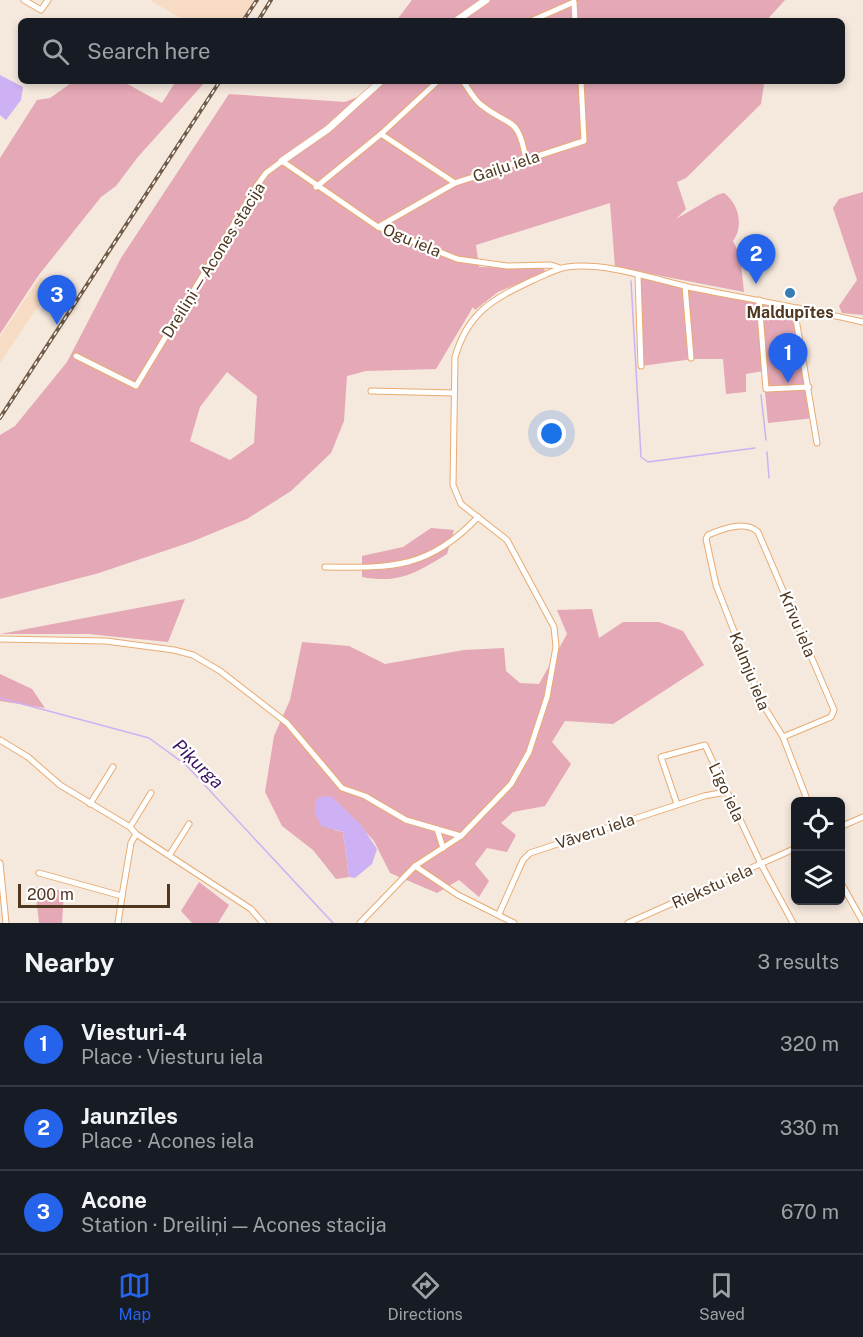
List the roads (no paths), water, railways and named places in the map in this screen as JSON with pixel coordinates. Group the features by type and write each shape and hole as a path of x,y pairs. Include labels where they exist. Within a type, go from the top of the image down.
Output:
{"street":[{"path":"24,0 41,10 48,0"},
{"path":"460,18 486,0"},
{"path":"537,18 574,1 576,18"},
{"name":"Dreiliņi — Acones stacija","path":"76,356 136,386 266,173 328,129 378,84"},
{"path":"316,187 381,134 435,84"},
{"path":"465,84 479,104 513,124 522,135 526,160"},
{"name":"Gaiļu iela","path":"378,226 455,183 584,141 581,84"},
{"path":"381,134 455,183"},
{"name":"Ogu iela","path":"282,161 316,187 378,226 470,262 507,266 590,267 863,322"},
{"path":"360,923 415,866 461,836 511,784 530,752 544,712 556,647 554,627 513,548 498,532 461,504 453,485 455,357 460,340 476,315 491,300 560,268"},
{"path":"638,276 641,366"},
{"path":"685,285 691,358"},
{"path":"759,300 766,389 809,387"},
{"path":"798,308 796,319 817,443"},
{"path":"371,391 454,393"},
{"path":"325,567 393,565 418,561 449,544 478,517"},
{"name":"Krīvu iela","path":"708,535 739,526 754,528 758,532 834,710 831,717 783,737"},
{"name":"Kalmju iela","path":"708,535 706,539 716,585 762,703 783,737 806,797"},
{"path":"0,639 106,641 157,647 193,655 220,671 287,723 342,788 365,796 406,820 461,836"},
{"path":"0,740 28,757 60,785 130,827 136,834 170,854 251,909 263,923"},
{"name":"Līgo iela","path":"677,804 661,757 705,745 761,864 793,923"},
{"path":"90,804 113,767"},
{"name":"Vāveru iela","path":"499,914 523,860 530,853 677,804 726,792"},
{"path":"130,827 151,793"},
{"path":"845,825 863,817"},
{"path":"170,854 189,824"},
{"path":"437,829 443,848"},
{"path":"118,923 131,843 136,834"},
{"name":"Riekstu iela","path":"628,923 791,850"},
{"path":"0,862 2,911 6,923"},
{"path":"415,866 458,895 514,923"},
{"path":"39,873 122,896"},
{"path":"845,890 863,922"}],"waterway":[{"path":"631,281 641,457 648,462 755,448"},
{"path":"761,395 766,440"},
{"path":"767,452 769,478"},
{"name":"Piķurga","path":"0,698 149,738 186,765 333,923"}],"railway":[{"path":"245,18 257,0"},
{"path":"260,18 271,0"},
{"path":"0,418 218,84"}],"place":[{"name":"Jaunzīles","path":"756,284"},
{"name":"Maldupītes","path":"790,293"},
{"name":"Acone","path":"57,325"},
{"name":"Viesturi-4","path":"788,383"}]}
